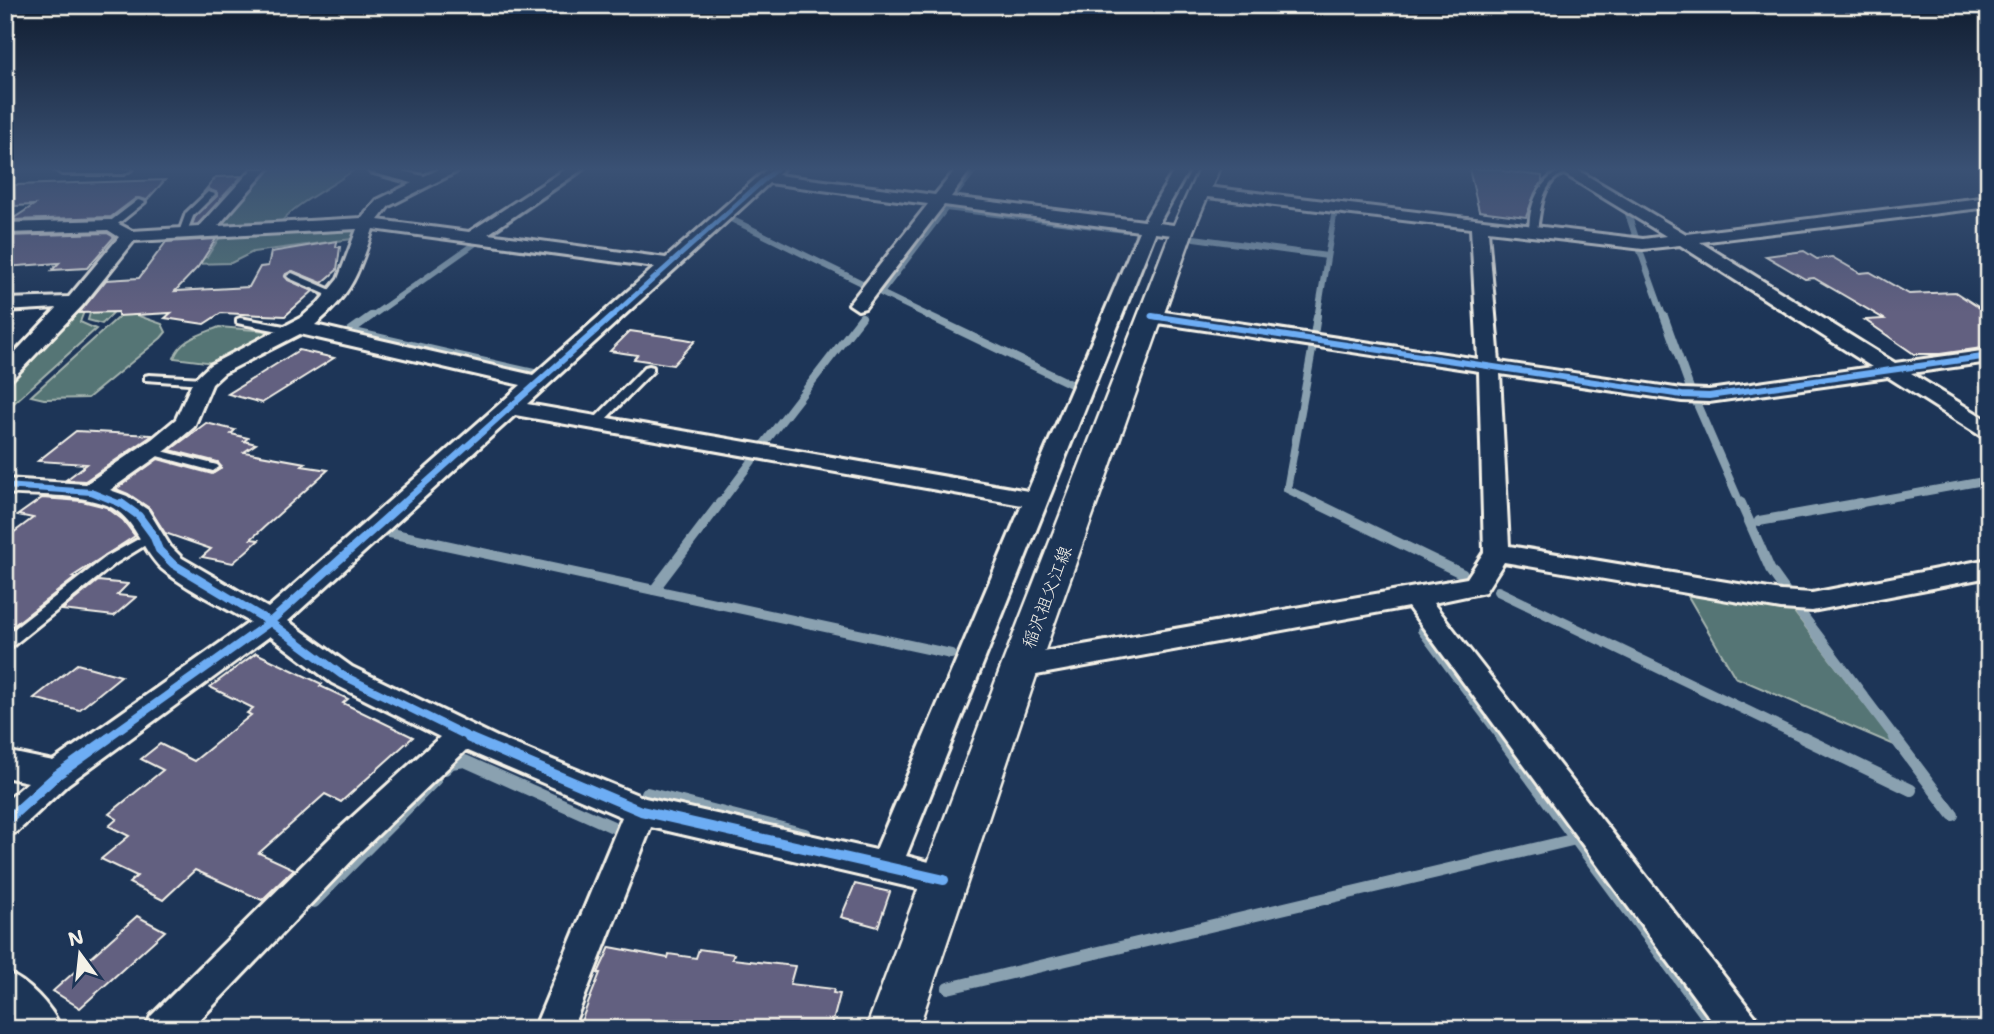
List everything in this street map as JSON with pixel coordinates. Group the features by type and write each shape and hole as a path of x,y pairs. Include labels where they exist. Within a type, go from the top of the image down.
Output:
{"main road":[{"name":"稲沢祖父江線","path":"892,1029 1020,667 1151,316 1166,229 1173,217"}],"street":[{"path":"205,231 217,217"},
{"path":"91,492 186,422 203,381 217,369 309,321 347,280 367,223 372,217"},
{"path":"472,237 502,217"},
{"path":"5,822 57,775 270,622 722,217"},
{"path":"858,304 926,217"},
{"path":"885,867 1038,500 1166,229 1074,217"},
{"path":"1439,217 1643,244 1863,217"},
{"path":"1648,217 1989,431"},
{"path":"5,228 111,225 129,236 367,223 671,264"},
{"path":"1020,667 1476,586 1497,552 1489,367 1479,224"},
{"path":"5,374 75,302 129,236"},
{"path":"5,304 75,302"},
{"path":"1151,316 1682,395 1709,396 1889,368 1989,356"},
{"path":"294,328 540,383"},
{"path":"511,408 1038,500"},
{"path":"8,488 91,492 118,501 139,516 153,535 159,550 173,564 270,622 342,676 462,735 641,811 944,880"},
{"path":"1497,552 1781,600 1812,602 1989,568"},
{"path":"1415,598 1742,1029"},
{"path":"164,1029 349,841 462,735"},
{"path":"5,764 57,775"},
{"path":"553,1029 641,811"},
{"path":"5,990 42,1029"}],"lane":[{"path":"111,225 121,217"},
{"path":"183,232 188,217"},
{"path":"1532,231 1535,217"},
{"path":"292,276 335,295"},
{"path":"240,321 294,328"},
{"path":"596,423 649,369"},
{"path":"149,378 203,381"},
{"path":"150,451 213,467"},
{"path":"5,644 111,560 153,535"}],"green space":[{"path":"224,217 286,217 281,222 226,225 220,222"},
{"path":"345,227 355,230 352,239 253,252 231,263 192,264 191,261 207,257 221,235"},
{"path":"153,296 136,315 162,324 166,332 88,398 44,399 31,396 124,312 110,312 113,313 102,324 88,320 92,306 85,303 88,300"},
{"path":"80,308 85,309 80,322 96,329 5,411 5,386"},
{"path":"219,327 267,331 268,336 214,363 174,358 186,342"},
{"path":"1685,591 1791,608 1897,746 1735,677"}],"building":[{"path":"15,217 103,217 11,220"},
{"path":"195,217 204,217 198,224 192,225"},
{"path":"107,233 114,237 87,268 52,270 59,263 5,267 5,236"},
{"path":"216,239 198,267 175,291 249,287 260,267 268,266 271,252 337,241 336,247 340,247 337,270 322,283 293,271 286,274 288,280 313,291 285,316 221,313 204,324 165,318 171,313 118,316 118,312 79,313 106,280 139,278 166,242"},
{"path":"1804,251 1817,259 1832,257 1860,273 1870,272 1909,294 1955,292 1989,314 1989,347 1940,354 1914,354 1865,320 1884,319 1814,278 1805,279 1766,256"},
{"path":"630,331 695,341 673,365 634,359 637,355 610,351"},
{"path":"299,350 334,358 262,403 228,394"},
{"path":"206,423 235,430 231,434 248,438 244,441 256,444 244,452 328,470 251,539 259,540 233,563 202,557 211,549 165,533 149,508 116,489 158,459 212,474 220,469 218,462 170,450"},
{"path":"76,431 153,435 85,481 66,480 87,464 38,461"},
{"path":"42,498 82,501 106,507 123,520 135,536 72,577 75,578 5,632 5,539 33,518 18,515"},
{"path":"98,581 128,584 117,595 136,597 114,616 62,610"},
{"path":"256,653 322,684 320,686 348,699 343,703 413,737 341,802 325,794 259,853 294,869 262,900 195,870 163,900 129,883 137,876 101,859 129,836 109,826 117,819 109,814 163,770 141,759 160,744 194,761 251,715 247,713 253,708 210,687"},
{"path":"77,664 121,676 79,710 34,698"},
{"path":"855,884 890,892 878,927 841,917"},
{"path":"137,916 165,931 80,1008 53,991"},
{"path":"610,947 668,958 669,954 696,958 699,949 734,954 732,959 795,966 790,984 834,989 833,993 840,994 831,1029 578,1029"}],"waterway":[{"path":"489,234 513,217"},
{"path":"933,318 881,293 939,217"},
{"path":"1022,217 1126,230"},
{"path":"1317,318 1334,217"},
{"path":"1629,217 1636,238"},
{"path":"731,219 862,283"},
{"path":"1194,238 1327,256"},
{"path":"369,318 477,242"},
{"path":"1639,248 1664,318"},
{"path":"371,316 350,331 534,373"},
{"path":"929,316 1071,384"},
{"path":"1314,335 1317,316"},
{"path":"1664,316 1691,391"},
{"path":"763,445 862,317"},
{"path":"1313,345 1287,489 1319,505"},
{"path":"1696,402 1741,505"},
{"path":"719,505 752,461"},
{"path":"1851,505 1989,480"},
{"path":"654,590 720,503"},
{"path":"1316,503 1463,574"},
{"path":"1741,503 1770,569 1785,590"},
{"path":"1759,521 1861,503"},
{"path":"390,533 654,590"},
{"path":"654,590 951,654"},
{"path":"1498,591 1806,739"},
{"path":"1801,613 1896,739"},
{"path":"1422,630 1503,739"},
{"path":"1501,738 1576,839"},
{"path":"1803,738 1911,790"},
{"path":"1895,738 1953,815"},
{"path":"445,769 451,763 465,761 613,827"},
{"path":"314,902 436,779"},
{"path":"647,793 805,834"},
{"path":"948,988 1576,839"},
{"path":"1576,839 1716,1029"}],"cycle path":[{"path":"5,822 57,775 270,622 722,217"},
{"path":"1151,316 1682,395 1709,396 1989,356"},
{"path":"5,486 91,492 118,501 139,516 153,535 159,550 173,564 270,622 342,675 486,746 641,811 944,880"}]}
